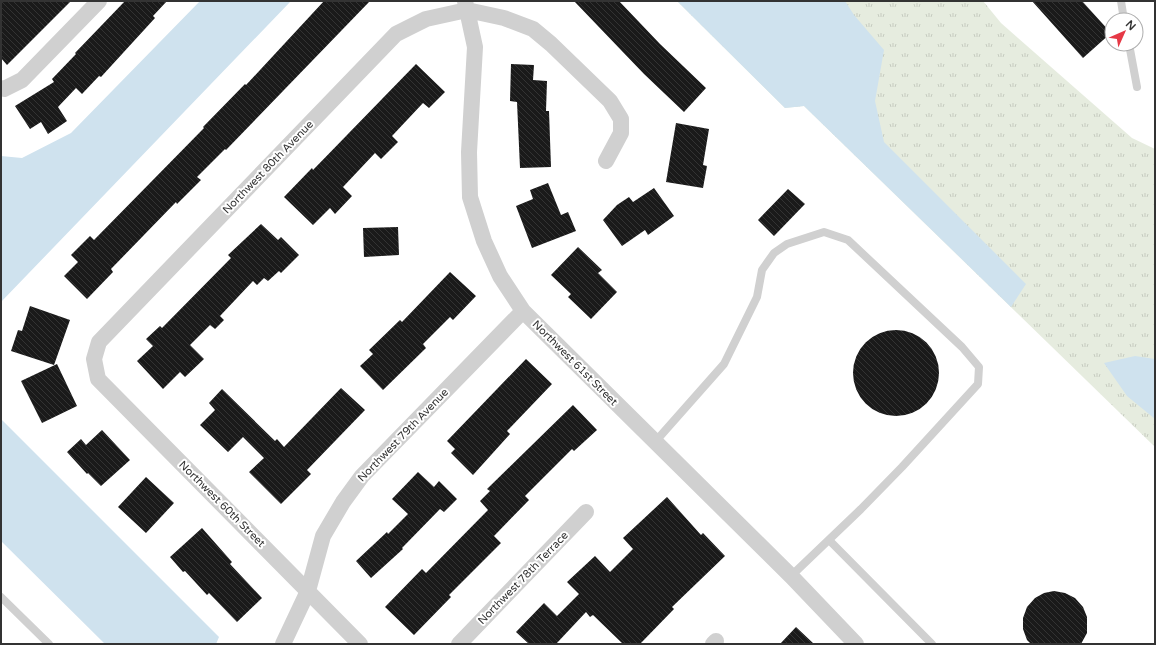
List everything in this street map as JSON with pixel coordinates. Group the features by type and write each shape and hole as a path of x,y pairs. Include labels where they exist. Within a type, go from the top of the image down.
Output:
{"street":[{"path":"3,88 22,80 95,2"},
{"path":"466,6 533,29 551,44 610,101 621,119 621,133 606,161"},
{"name":"Northwest 61st Street","path":"466,6 475,47 468,152 470,197 484,241 500,276 523,311 791,576 856,644"},
{"name":"Northwest 80th Avenue","path":"94,359 99,342 396,34 426,19 466,6"},
{"name":"Northwest 79th Avenue","path":"283,644 308,591 323,536 343,502 362,476 523,311"},
{"name":"Northwest 60th Street","path":"94,359 98,379 360,644"},
{"name":"Northwest 78th Terrace","path":"459,644 586,512"}],"lane":[{"path":"1121,1 1123,12"},
{"path":"1130,52 1137,87"},
{"path":"655,442 724,364 757,297 762,270 774,253 786,244 824,232 848,240 962,347 979,367 978,384 902,466 791,576"},
{"path":"829,540 932,644"},
{"path":"1,597 49,644"}],"green space":[{"path":"677,1 983,1 1001,23 1132,138 1155,149 1155,447 804,106 785,108"}],"water":[{"path":"200,1 291,1 1,302 1,156 22,158 71,133"},
{"path":"677,1 845,1 854,15 884,50 875,101 884,142 1026,284 1011,307 804,106 785,108"},
{"path":"1135,356 1155,359 1155,419 1127,396 1104,363"},
{"path":"1,419 219,637 216,644 105,644 1,541"}],"building":[{"path":"1,1 71,1 7,65 1,58"},
{"path":"125,1 167,1 153,16 155,18 101,77 99,76 82,94 76,88 58,107 67,121 48,134 41,122 30,129 15,106 54,82 52,79"},
{"path":"324,1 370,1 226,150 225,149 197,177 201,180 177,204 176,202 111,269 113,272 87,299 64,276 78,262 71,255 90,236 94,240 245,84 246,85"},
{"path":"574,1 619,1 660,44 706,88 684,112 644,74"},
{"path":"1032,1 1082,1 1104,25 1104,39 1083,58"},
{"path":"416,64 445,92 429,108 423,103 392,136 398,142 381,159 375,153 343,187 352,196 335,214 330,208 313,225 284,197 312,168 313,170"},
{"path":"511,64 534,65 533,80 547,81 546,111 549,111 551,167 520,168 517,102 510,101"},
{"path":"676,123 709,129 703,165 707,166 703,188 666,182"},
{"path":"548,183 561,215 568,212 576,231 532,248 516,206 533,199 530,190"},
{"path":"654,188 674,216 648,235 645,230 622,246 603,220 617,205 629,197 633,202"},
{"path":"788,189 805,204 774,236 758,220"},
{"path":"261,224 278,240 281,237 299,255 281,273 279,271 268,281 264,278 257,285 253,281 220,316 224,320 215,329 210,325 190,345 204,359 185,377 180,372 163,389 137,361 153,346 146,339 160,326 162,328 231,258 228,255"},
{"path":"398,227 399,255 364,257 363,228"},
{"path":"578,247 602,270 598,273 617,292 591,319 568,297 571,294 551,275"},
{"path":"450,272 476,296 453,320 450,317 423,344 426,348 383,390 360,366 373,354 369,350 400,320 402,322"},
{"path":"30,306 70,320 54,365 11,351 18,330 22,331"},
{"path":"888,330 904,330 913,333 927,342 936,356 939,365 939,381 936,390 927,404 913,413 904,416 888,416 872,409 865,404 860,397 853,381 853,365 860,349 865,342 872,337"},
{"path":"526,359 552,384 507,431 510,434 473,475 451,453 455,449 447,441"},
{"path":"57,364 77,406 42,423 21,381"},
{"path":"341,388 365,410 307,470 311,474 281,504 249,472 264,458 243,437 228,452 200,425 215,410 209,403 222,389 275,441 277,439 284,447"},
{"path":"573,405 597,430 574,451 572,449 525,496 529,500 494,536 501,543 449,595 451,597 414,635 385,607 422,569 426,573 488,510 480,501 490,491 487,489"},
{"path":"102,430 130,460 101,486 88,473 87,474 67,452 81,439 86,445"},
{"path":"418,472 434,487 439,481 457,499 444,512 440,509 402,548 403,549 371,578 356,561 387,532 388,534 408,514 392,499"},
{"path":"146,477 174,503 146,533 118,507"},
{"path":"667,497 701,535 703,533 725,556 672,607 674,609 640,644 623,644 593,615 590,617 586,612 556,644 529,644 516,632 544,603 557,616 579,594 567,582 595,556 610,572 633,549 623,538"},
{"path":"202,528 232,562 230,564 262,598 237,622 209,593 207,595 185,571 183,572 170,557"},
{"path":"1054,591 1065,593 1075,598 1083,607 1087,617 1087,633 1081,644 1031,644 1027,640 1023,629 1023,618 1027,607 1035,598 1044,593"},
{"path":"796,627 814,644 780,644"}]}
